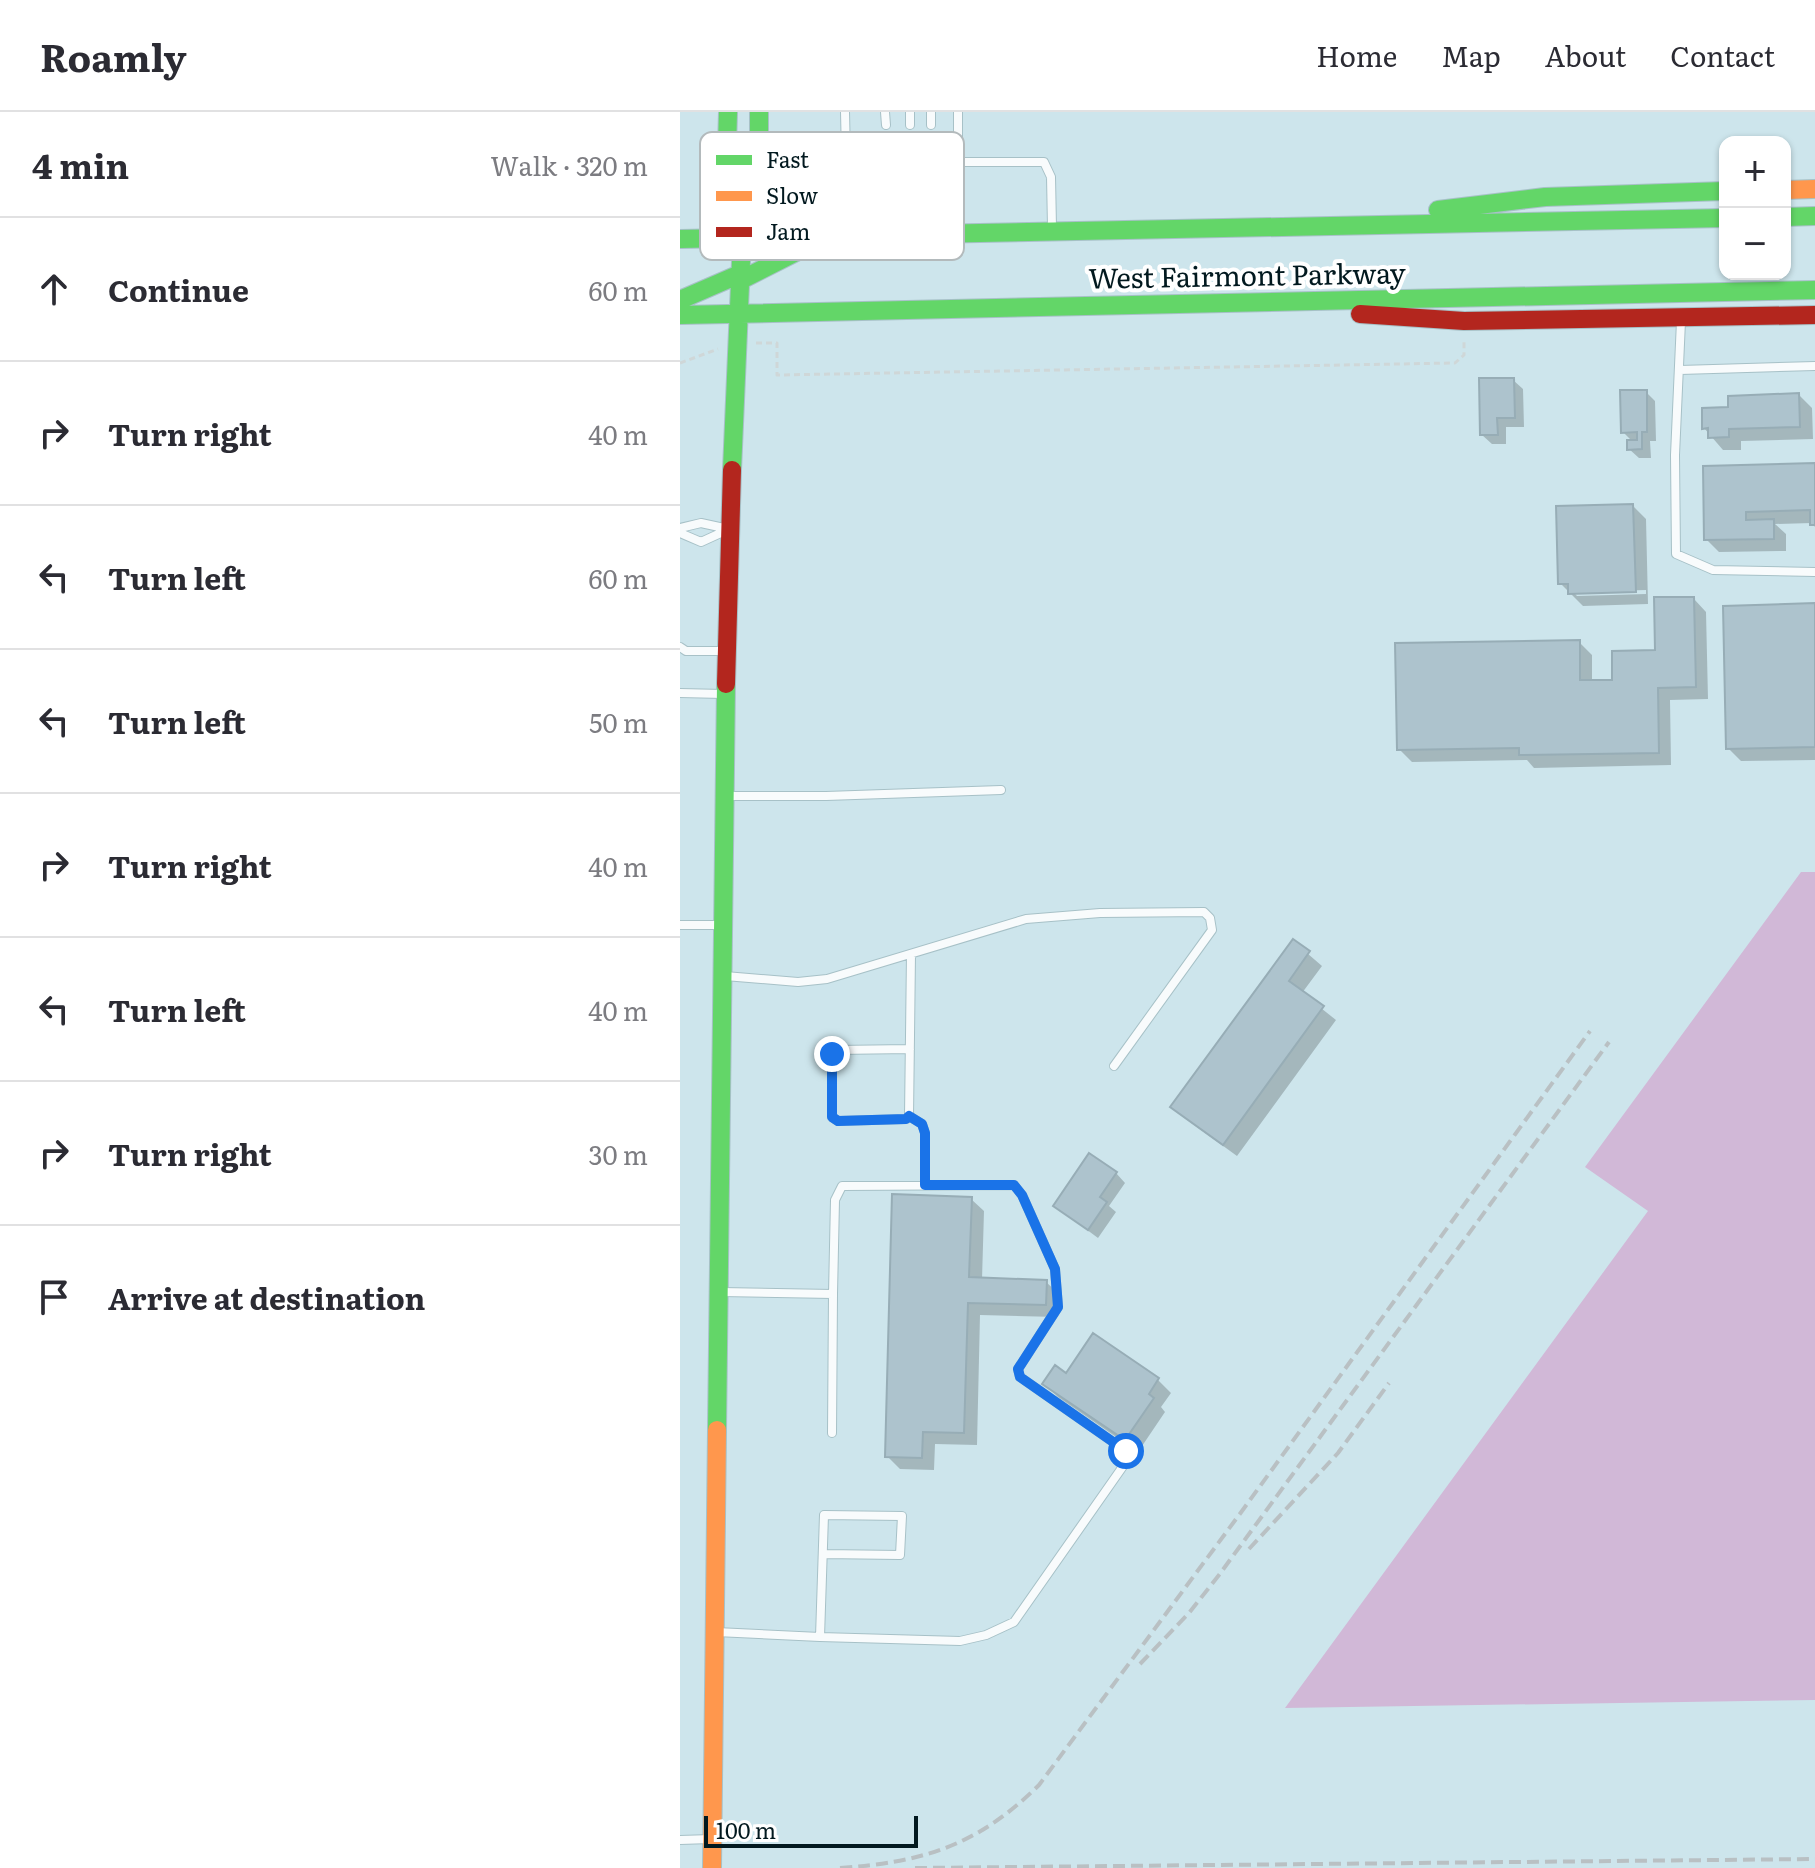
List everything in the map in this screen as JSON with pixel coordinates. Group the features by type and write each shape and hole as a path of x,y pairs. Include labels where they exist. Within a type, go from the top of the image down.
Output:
{"main road":[{"path":"727,132 728,112"},
{"path":"1791,190 1815,189"},
{"path":"1351,225 1513,198 1719,191"},
{"path":"1791,217 1815,216"},
{"name":"West Fairmont Parkway","path":"964,233 1719,218"},
{"name":"West Fairmont Parkway","path":"680,239 700,239"},
{"path":"712,1868 729,529 741,260"},
{"path":"680,300 778,260"},
{"name":"West Fairmont Parkway","path":"680,315 1815,290"},
{"path":"1258,301 1406,319 1464,321 1815,315"}],"lane":[{"path":"845,112 845,132"},
{"path":"885,112 886,125"},
{"path":"910,112 910,125"},
{"path":"931,112 931,125"},
{"path":"964,162 1044,162 1051,177 1052,231"},
{"path":"1681,317 1675,455 1676,554 1713,570 1815,572"},
{"path":"1680,370 1815,366"},
{"path":"680,531 701,523 729,529"},
{"path":"680,531 701,542 729,529"},
{"path":"680,647 686,651 728,651"},
{"path":"680,693 728,694"},
{"path":"727,796 1001,790"},
{"path":"725,976 798,982 827,979 1026,919 1100,913 1204,912 1210,918 1212,930 1114,1066"},
{"path":"680,925 725,925"},
{"path":"909,1116 911,954"},
{"path":"909,1116 906,1119 838,1121 832,1117 832,1054 836,1050 910,1049"},
{"path":"909,1116 922,1124 925,1133 925,1185"},
{"path":"715,1632 960,1641 986,1635 1014,1622 1126,1462 1126,1451 1020,1377 1018,1369 1058,1307 1055,1269 1022,1195 1014,1185 842,1186 835,1200 832,1433"},
{"path":"720,1292 833,1294"},
{"path":"820,1637 824,1515 902,1516 900,1555 823,1554"},
{"path":"680,1840 712,1839"}],"path":[{"path":"680,363 701,353 737,343 777,343 777,375 1455,363 1464,355 1464,321"}],"shaded area":[{"path":"1801,872 1815,872 1815,1700 1285,1708 1648,1211 1585,1167"}],"building":[{"path":"1479,378 1514,378 1515,418 1497,418 1498,435 1480,435"},
{"path":"1620,390 1647,390 1647,432 1642,432 1642,449 1627,450 1627,440 1637,440 1637,432 1621,433"},
{"path":"1799,393 1800,427 1729,429 1729,437 1708,438 1708,428 1702,429 1702,408 1728,407 1728,396"},
{"path":"1815,463 1815,525 1810,525 1810,510 1746,512 1746,520 1774,519 1774,539 1704,540 1703,466"},
{"path":"1633,504 1636,592 1568,594 1568,584 1558,584 1556,506"},
{"path":"1654,597 1694,597 1696,687 1658,688 1659,753 1519,755 1519,748 1397,750 1395,643 1580,640 1580,680 1612,680 1612,651 1655,650"},
{"path":"1815,603 1815,747 1726,749 1723,606"},
{"path":"1293,939 1310,951 1289,981 1324,1006 1223,1145 1170,1107"},
{"path":"1089,1153 1117,1172 1100,1197 1107,1202 1088,1230 1053,1206"},
{"path":"892,1194 972,1197 969,1277 1047,1280 1046,1305 968,1303 964,1433 923,1432 922,1458 885,1457"},
{"path":"1093,1333 1159,1378 1149,1394 1154,1398 1125,1440 1042,1384 1055,1365 1066,1373"}],"railway":[{"path":"840,1868 898,1861 948,1847 994,1822 1039,1785 1590,1031"},
{"path":"1140,1664 1189,1613 1219,1575 1609,1042"},
{"path":"1249,1549 1338,1453 1389,1383"},
{"path":"915,1868 1815,1859"}],"traffic: fast":[{"path":"727,132 728,112"},
{"path":"759,112 759,132"},
{"path":"1438,210 1545,197 1719,191"},
{"path":"1791,217 1815,216"},
{"path":"964,233 1719,218"},
{"path":"680,239 700,239"},
{"path":"732,470 741,260"},
{"path":"739,281 780,260"},
{"path":"680,300 740,274"},
{"path":"680,315 1815,290"},
{"path":"717,1430 726,684"}],"traffic: slow":[{"path":"1791,190 1815,189"},
{"path":"712,1868 717,1430"}],"traffic: jam":[{"path":"1360,314 1464,321 1815,315"},
{"path":"726,684 732,470"}],"route":[{"path":"832,1054 832,1117 838,1121 906,1119 909,1116 922,1124 925,1133 925,1185 1014,1185 1022,1195 1055,1269 1058,1307 1018,1369 1020,1377 1126,1451"}]}
